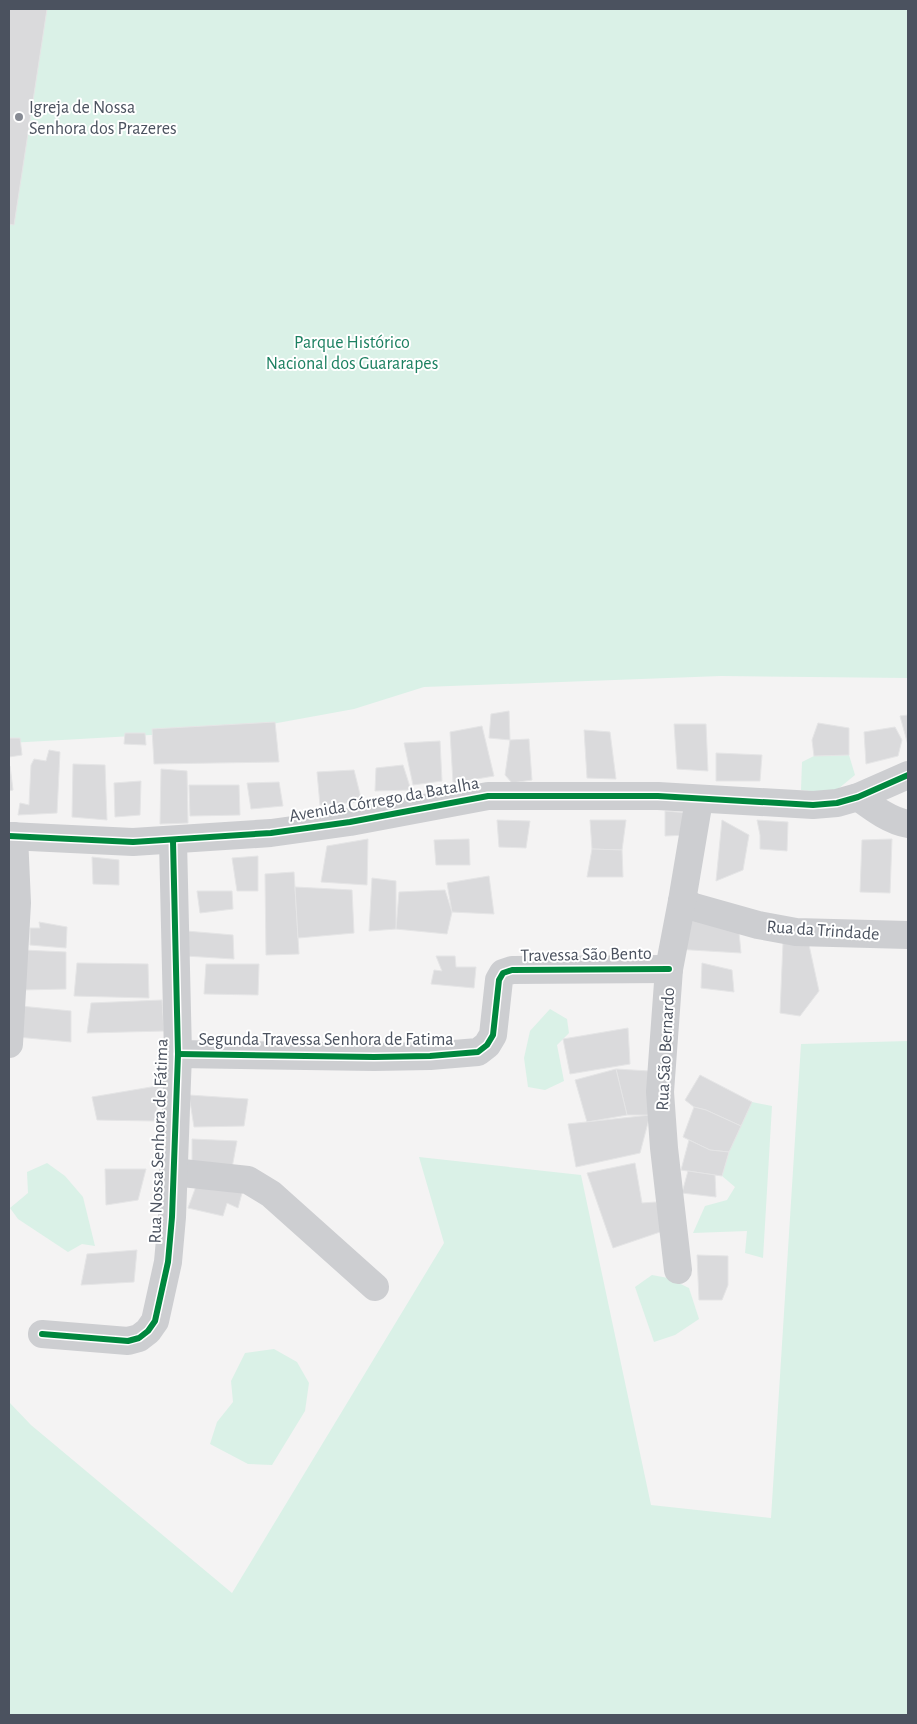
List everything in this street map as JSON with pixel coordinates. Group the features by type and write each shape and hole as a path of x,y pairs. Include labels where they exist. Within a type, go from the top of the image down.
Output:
{"street":[{"name":"Avenida Córrego da Batalha","path":"11,836 133,842 173,841 272,833 350,822 488,796 658,796 699,800 813,805 837,803 858,797 908,776"},
{"path":"858,797 879,812 908,824"},
{"name":"Rua São Bernardo","path":"678,1270 664,1148 660,1092 669,968 699,800"},
{"path":"9,1044 17,903 11,836"},
{"name":"Rua Nossa Senhora de Fátima","path":"42,1334 128,1341 139,1338 148,1331 155,1321 168,1262 174,1172 178,1054 173,841"},
{"name":"Rua da Trindade","path":"682,901 694,907 745,922 796,932 908,935"},
{"name":"Travessa São Bento","path":"504,973 512,970 669,968"},
{"name":"Segunda Travessa Senhora de Fatima","path":"178,1054 374,1057 430,1056 478,1052 487,1045 494,1035 499,980 504,973"},
{"path":"174,1172 248,1180 271,1194 375,1287"}],"green space":[{"name":"Parque Histórico Nacional dos Guararapes","path":"9,9 908,9 908,678 721,676 424,687 354,709 239,730 9,743"},
{"path":"849,755 855,775 833,793 801,790 802,762 814,756"},
{"path":"550,1009 567,1019 569,1033 557,1045 564,1081 545,1090 528,1087 524,1058 530,1031"},
{"path":"908,1041 908,1715 9,1715 9,1402 31,1425 232,1593 444,1243 419,1157 581,1175 651,1505 771,1518 801,1044"},
{"path":"752,1102 772,1106 763,1258 745,1253 747,1231 693,1233 705,1206 727,1200 735,1187 722,1176 731,1146"},
{"path":"47,1163 65,1176 83,1197 95,1246 82,1244 68,1252 18,1219 10,1208 28,1193 27,1172"},
{"path":"652,1275 668,1278 689,1288 699,1319 675,1335 654,1342 635,1287"},
{"path":"274,1349 297,1362 309,1383 305,1411 272,1465 248,1464 210,1444 217,1422 233,1402 231,1381 245,1353"}],"building":[{"name":"Igreja de Nossa Senhora dos Prazeres","path":"9,9 47,9 14,225 9,224"},
{"path":"509,711 510,740 489,738 491,714"},
{"path":"908,715 908,745 900,716"},
{"path":"275,722 279,762 154,764 152,729"},
{"path":"818,723 849,728 849,755 814,756 812,740"},
{"path":"674,724 706,724 708,771 677,769"},
{"path":"482,726 494,776 453,783 450,732"},
{"path":"895,727 902,740 898,756 866,764 864,732"},
{"path":"584,730 610,732 616,779 587,778"},
{"path":"125,733 145,733 146,745 124,744"},
{"path":"9,738 20,738 22,755 9,757"},
{"path":"529,739 532,780 512,783 505,775 510,740"},
{"path":"440,741 442,781 413,785 404,743"},
{"path":"49,750 60,752 57,813 18,815 20,803 29,805 31,765 34,759 46,761"},
{"path":"716,753 762,755 760,781 716,781"},
{"path":"73,764 105,765 107,820 72,817"},
{"path":"403,765 411,790 375,791 376,768"},
{"path":"9,766 13,790 9,791"},
{"path":"161,769 187,771 188,823 160,824"},
{"path":"354,770 362,802 320,805 317,772"},
{"path":"141,781 140,815 115,817 114,783"},
{"path":"279,782 283,806 251,809 247,783"},
{"path":"189,785 239,785 240,815 190,816"},
{"path":"665,811 688,813 687,835 665,836"},
{"path":"497,820 530,821 526,848 499,847"},
{"path":"590,820 626,820 622,850 592,849"},
{"path":"722,820 749,835 743,870 716,881"},
{"path":"757,820 788,822 787,851 760,849"},
{"path":"368,839 367,885 321,882 327,846"},
{"path":"469,839 470,865 436,865 434,840"},
{"path":"892,839 890,893 860,892 862,840"},
{"path":"592,849 622,850 623,877 587,877"},
{"path":"258,856 258,891 237,891 232,858"},
{"path":"92,857 119,860 119,885 93,884"},
{"path":"294,872 299,954 266,955 265,874"},
{"path":"489,876 494,914 452,912 447,883"},
{"path":"372,878 396,881 396,929 369,931"},
{"path":"295,887 352,890 354,933 298,938"},
{"path":"445,890 452,912 447,934 396,929 399,892"},
{"path":"197,891 232,891 233,909 200,913"},
{"path":"681,911 738,922 741,953 675,949"},
{"path":"39,922 67,927 66,948 30,945 30,928 40,928"},
{"path":"186,931 233,935 234,959 186,956"},
{"path":"783,943 809,945 819,991 800,1016 780,1013"},
{"path":"23,950 66,952 66,989 21,990"},
{"path":"436,956 455,956 456,967 476,967 474,988 431,984 434,970 442,971"},
{"path":"77,963 148,964 149,998 74,996"},
{"path":"702,963 732,970 734,992 701,988"},
{"path":"206,964 259,964 258,995 204,994"},
{"path":"162,1000 164,1031 87,1033 91,1003"},
{"path":"20,1006 71,1011 71,1042 17,1037"},
{"path":"628,1028 630,1064 570,1074 563,1039"},
{"path":"616,1069 649,1071 650,1115 627,1115"},
{"path":"616,1069 627,1115 587,1122 575,1080"},
{"path":"700,1075 752,1102 741,1126 706,1110 694,1107 685,1100"},
{"path":"163,1085 154,1121 97,1120 92,1097"},
{"path":"189,1095 248,1099 244,1126 194,1127"},
{"path":"694,1107 706,1110 741,1126 729,1152 710,1150 683,1137"},
{"path":"650,1115 640,1153 576,1167 568,1124"},
{"path":"192,1139 237,1141 232,1168 192,1171"},
{"path":"689,1140 710,1150 729,1152 722,1176 681,1170"},
{"path":"635,1163 642,1203 656,1202 666,1230 613,1248 587,1173"},
{"path":"105,1169 146,1169 138,1200 106,1205"},
{"path":"688,1171 715,1175 716,1197 682,1193"},
{"path":"198,1181 242,1193 238,1208 227,1203 223,1216 188,1208"},
{"path":"137,1250 134,1282 81,1285 87,1254"},
{"path":"697,1255 728,1256 728,1285 722,1300 699,1300"}],"cycle path":[{"path":"9,836 133,842 271,833 350,822 488,796 658,796 813,805 837,803 858,797 908,775"},
{"path":"42,1334 128,1341 139,1338 148,1331 155,1321 168,1262 172,1217 178,1054 173,841"},
{"path":"178,1054 374,1057 430,1056 478,1052 487,1045 493,1035 499,980 503,973 512,970 669,969"}],"place":[{"name":"Igreja de Nossa Senhora dos Prazeres","path":"19,117"}]}
